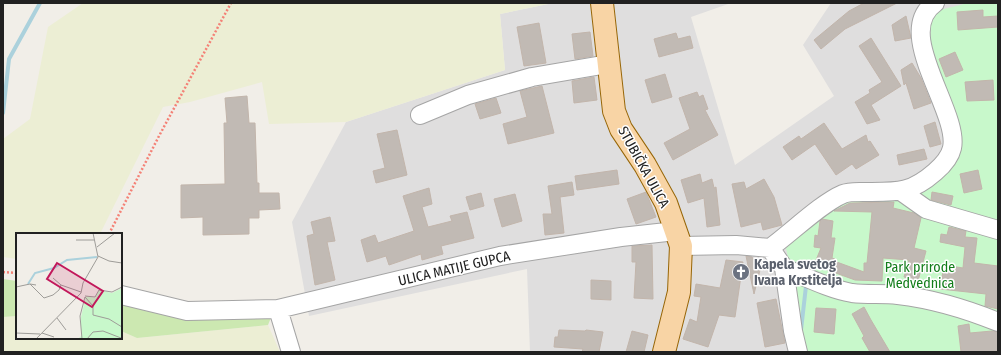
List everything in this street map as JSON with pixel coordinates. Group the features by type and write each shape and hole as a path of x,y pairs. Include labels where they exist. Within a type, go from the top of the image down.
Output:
{"main road":[{"name":"STUBIČKA ULICA","path":"602,3 614,111 621,129 645,165 666,203 678,239 679,292 664,352"}],"street":[{"path":"798,352 793,331 784,268 770,248 824,206 844,194 857,192 902,192 925,181 942,166 952,149 953,133 923,52 922,26 924,16 929,7 935,3"},
{"path":"420,115 468,94 532,77 608,64"},
{"path":"902,192 926,209 998,230"},
{"name":"ULICA MATIJE GUPCA","path":"122,295 187,311 278,309 500,256 621,237 678,239 770,248"},
{"path":"784,268 828,286 852,293 897,295 926,299 971,311 998,322"},
{"path":"278,309 291,352"}],"path":[{"path":"110,233 159,136 231,3"},
{"path":"3,272 16,273"}],"shaded area":[{"path":"553,3 731,3 691,17 735,165 834,96 803,45 831,3 998,3 998,352 530,352 527,269 309,316 292,222 346,122 505,70 500,14"}],"green space":[{"path":"83,3 553,3 500,14 505,70 346,122 269,124 262,82 190,102 163,107 100,233 16,233 16,259 3,257 3,139 30,119 48,27"},
{"name":"Park prirode Medvednica","path":"968,3 998,3 998,352 807,352 786,248 803,230 822,215 833,209 855,200 867,198 958,156 930,44 931,24 936,11"},
{"path":"3,279 16,281 16,316 3,317"},
{"path":"122,303 272,315 268,325 137,338 122,331"},
{"path":"16,316 16,339 122,339 122,331 137,338 268,325 280,352 3,352 3,317"}],"building":[{"path":"864,3 897,3 845,29 821,49 814,40 849,11"},
{"path":"983,10 983,17 998,16 998,27 958,30 957,12"},
{"path":"906,16 911,38 895,41 892,25"},
{"path":"539,23 546,63 524,66 517,27"},
{"path":"590,32 593,56 575,59 572,34"},
{"path":"676,33 678,39 690,36 693,48 659,57 654,39"},
{"path":"871,38 901,86 871,105 880,120 867,124 855,102 870,93 869,90 882,82 859,46"},
{"path":"955,52 963,70 946,77 939,59"},
{"path":"912,63 921,78 931,103 914,109 906,83 904,85 901,70"},
{"path":"665,74 672,97 652,103 645,80"},
{"path":"594,77 597,100 574,103 572,81"},
{"path":"993,80 994,100 967,101 965,82"},
{"path":"542,86 554,133 508,144 503,124 527,117 520,91"},
{"path":"697,92 699,97 703,95 708,109 705,110 718,135 673,160 664,143 690,129 679,98"},
{"path":"247,96 249,123 255,123 257,183 259,183 259,193 279,193 280,209 259,210 259,218 249,218 249,234 203,235 203,217 181,218 181,185 225,184 224,123 227,123 225,98"},
{"path":"496,98 501,113 480,119 475,104"},
{"path":"935,122 941,144 930,147 924,126"},
{"path":"824,123 842,149 866,135 868,142 870,141 879,155 856,169 852,164 836,175 815,144 792,160 783,147 799,136 801,139"},
{"path":"397,130 407,175 376,183 373,171 385,168 377,134"},
{"path":"924,149 927,159 899,165 897,155"},
{"path":"617,170 619,184 577,190 575,176"},
{"path":"978,170 982,189 964,193 960,174"},
{"path":"700,174 702,183 712,179 714,188 716,187 720,225 707,227 704,198 688,203 681,180"},
{"path":"764,179 774,197 782,225 763,230 761,222 741,227 732,184 744,182 746,189"},
{"path":"572,182 574,195 560,197 564,233 545,235 543,214 552,214 548,186"},
{"path":"429,188 432,204 422,207 428,227 452,221 450,216 467,212 474,238 441,246 443,254 422,260 421,254 389,265 386,256 367,262 361,240 375,235 378,243 414,231 403,196"},
{"path":"646,192 656,217 636,224 627,199"},
{"path":"932,192 953,196 951,205 931,200"},
{"path":"481,193 484,206 470,210 466,197"},
{"path":"515,194 522,221 502,227 494,199"},
{"path":"894,202 893,208 914,213 921,218 914,248 926,251 918,281 904,277 909,260 883,258 882,281 855,280 814,265 821,248 814,247 815,235 818,236 820,221 822,219 833,221 831,238 835,238 832,258 835,259 834,261 864,272 864,263 867,263 872,212 834,211 850,203"},
{"path":"330,217 335,241 327,242 335,280 315,285 307,236 314,234 311,222"},
{"path":"949,227 966,231 965,237 977,238 974,263 998,266 998,309 985,306 986,294 940,289 944,265 963,268 965,247 940,242 941,234 947,235"},
{"path":"652,245 653,299 634,298 636,262 632,262 632,246"},
{"path":"746,256 752,257 760,270 754,294"},
{"path":"726,260 743,262 735,317 719,315 708,347 683,339 690,319 697,322 701,297 694,296 696,284 720,288"},
{"path":"591,280 611,281 611,300 591,299"},
{"path":"776,299 785,343 765,347 757,303"},
{"path":"864,307 890,352 870,352 862,338 864,336 852,314"},
{"path":"816,308 836,309 834,334 814,332"},
{"path":"969,324 970,333 992,331 998,332 998,352 961,352 958,326"},
{"path":"559,330 586,330 603,332 599,352 582,352 583,349 554,347 555,337 558,337"},
{"path":"632,331 648,335 644,352 626,352"}],"waterway":[{"path":"3,113 9,59 40,3"},
{"path":"801,330 806,286"}],"place":[{"name":"Kapela svetog Ivana Krstitelja","path":"741,272"}]}
